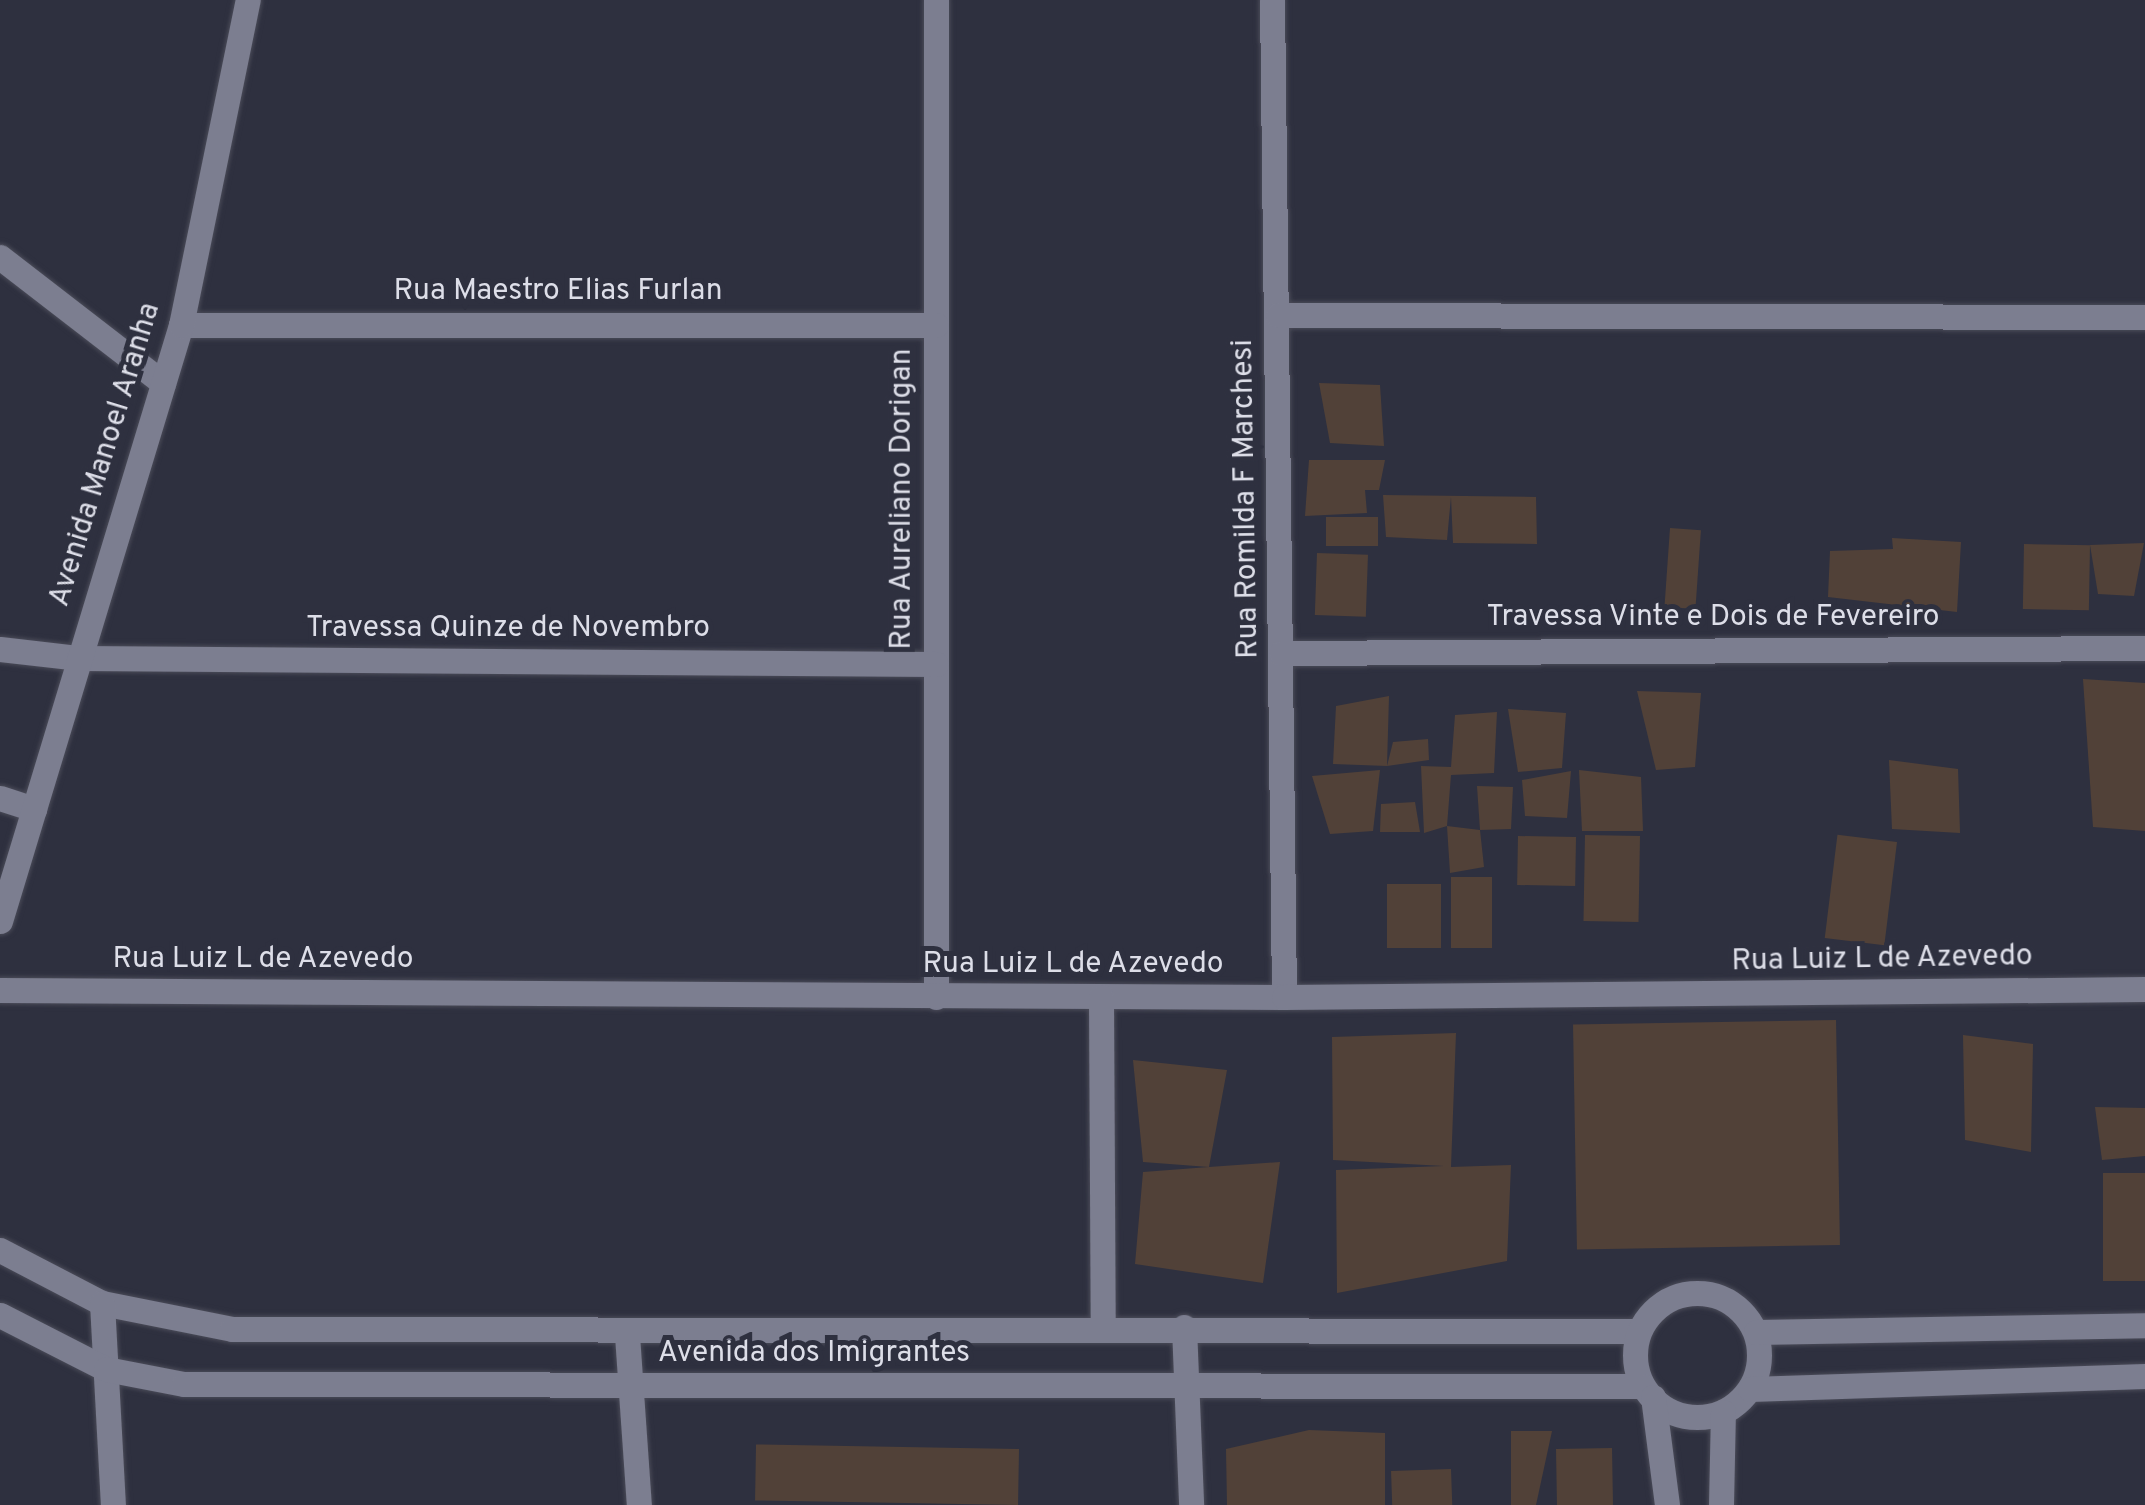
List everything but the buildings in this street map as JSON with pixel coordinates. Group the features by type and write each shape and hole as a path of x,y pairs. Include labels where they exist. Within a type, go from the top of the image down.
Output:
{"street":[{"name":"Avenida Manoel Aranha","path":"0,921 181,325 248,0"},
{"name":"Rua Aureliano Dorigan","path":"936,0 936,997"},
{"name":"Rua Romilda F Marchesi","path":"1272,0 1284,997"},
{"path":"0,257 163,383"},
{"path":"1278,315 2145,317"},
{"name":"Rua Maestro Elias Furlan","path":"181,325 936,325"},
{"name":"Travessa Vinte e Dois de Fevereiro","path":"1281,653 2145,648"},
{"name":"Travessa Quinze de Novembro","path":"0,649 79,658 936,664"},
{"path":"0,798 34,809"},
{"name":"Rua Luiz L de Azevedo","path":"0,990 1284,997 2145,989"},
{"path":"1101,997 1104,1327"},
{"name":"Avenida dos Imigrantes","path":"0,1250 102,1303 232,1328 627,1335 1104,1327 1638,1331"},
{"path":"1648,1392 1694,1418 1722,1412 1750,1389 1760,1362 1756,1332 1734,1302 1698,1291 1661,1302 1638,1331 1666,1505"},
{"path":"102,1303 113,1505"},
{"name":"Avenida dos Imigrantes","path":"0,1316 106,1370 184,1384 1188,1385 1648,1392"},
{"path":"1756,1332 2145,1325"},
{"path":"1184,1327 1192,1505"},
{"path":"627,1335 639,1505"},
{"path":"1750,1389 2145,1376"},
{"path":"1721,1505 1722,1412"}]}
